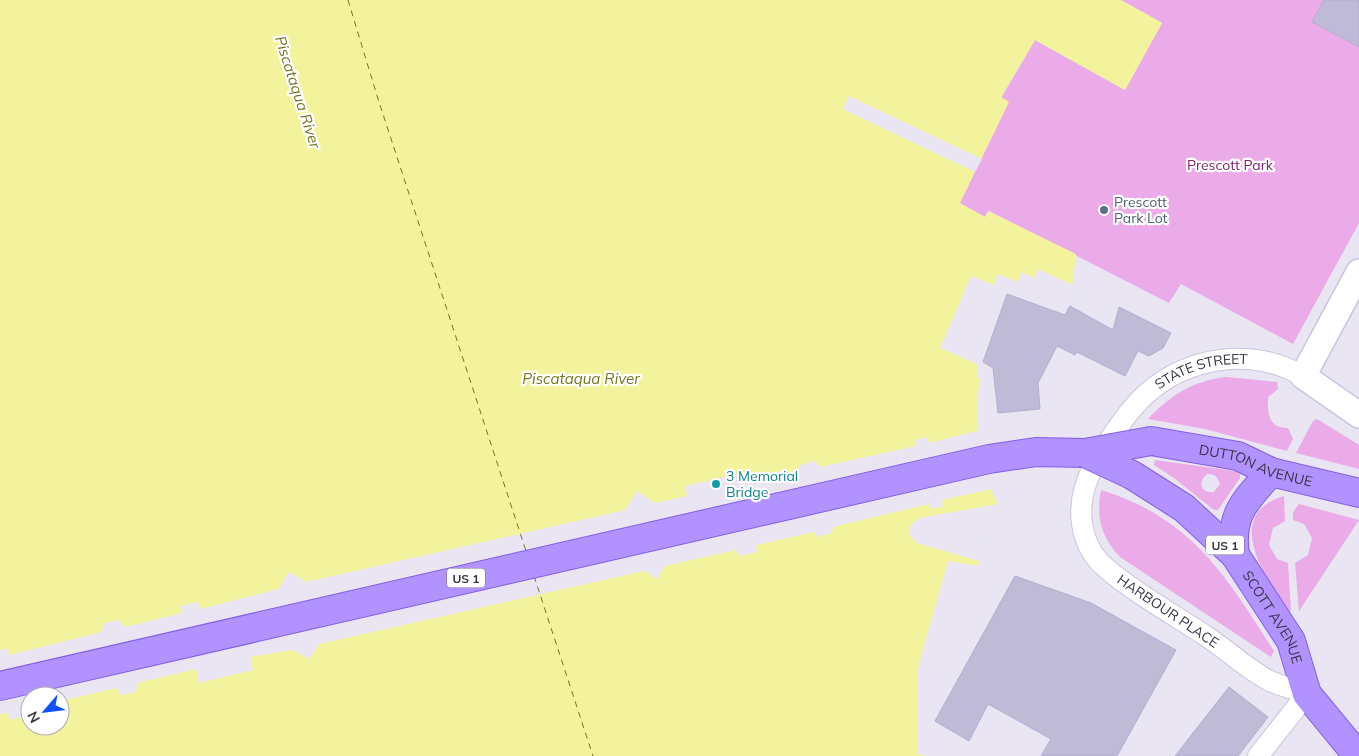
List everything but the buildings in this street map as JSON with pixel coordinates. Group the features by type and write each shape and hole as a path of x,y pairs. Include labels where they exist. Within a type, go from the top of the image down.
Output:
{"main road":[{"name":"DUTTON AVENUE","path":"1085,453 1152,441 1238,456 1271,472 1359,493"},
{"name":"US 1","path":"0,686 989,459 1036,452 1085,453"},
{"name":"SCOTT AVENUE","path":"1085,453 1132,476 1184,508 1235,555 1291,641 1307,694"},
{"path":"1235,555 1234,525 1239,511 1247,498 1271,472"},
{"name":"US 1","path":"1307,694 1358,756"}],"street":[{"path":"1303,376 1359,272"},
{"name":"STATE STREET","path":"1084,488 1097,458 1124,418 1145,395 1178,372 1215,360 1238,358 1282,367 1303,376 1359,415"},
{"name":"HARBOUR PLACE","path":"1084,488 1080,513 1086,539 1106,568 1268,680 1307,694"},
{"path":"1258,756 1307,694"}],"green space":[{"name":"Prescott Park","path":"1121,0 1359,0 1359,223 1293,344 1181,284 1169,303 989,211 985,217 959,203 1008,101 1001,98 1035,40 1125,90 1162,23"},
{"path":"1226,377 1277,382 1278,389 1268,397 1268,409 1273,423 1277,426 1288,428 1293,439 1287,451 1205,429 1148,419 1174,396 1192,386"},
{"path":"1317,419 1359,445 1359,469 1296,453 1313,421"},
{"path":"1155,460 1235,471 1240,474 1240,478 1218,510 1214,510 1174,478 1154,465","holes":["1207,474 1214,475 1220,484 1214,492 1206,491 1202,487 1202,480"]},
{"path":"1101,490 1133,502 1160,516 1183,533 1204,553 1240,598 1257,624 1274,651 1271,657 1120,557 1104,534 1099,509"},
{"path":"1284,496 1285,521 1273,528 1269,545 1277,559 1288,563 1291,610 1288,612 1260,565 1254,548 1252,532 1255,517 1265,505"},
{"path":"1299,504 1359,520 1299,611 1295,563 1308,555 1312,538 1304,524 1293,520 1293,512"}],"water":[{"name":"Piscataqua River","path":"0,0 1121,0 1162,23 1125,90 1035,40 1001,97 1009,102 960,203 985,217 988,211 1076,254 1070,306 1065,315 1007,294 984,353 979,380 978,435 985,471 990,488 998,504 978,566 948,561 918,667 918,754 927,756 0,756"}],"pier":[{"path":"849,96 982,159 975,172 843,109"},
{"path":"1038,269 1075,286 1072,306 1070,306 1065,315 1007,294 983,361 985,363 984,378 978,378 977,364 940,348 971,276 994,285 998,274 1017,282 1022,272 1034,278"},
{"path":"981,430 992,489 942,500 943,506 931,509 929,504 833,527 832,533 817,537 814,532 756,545 757,552 739,556 736,550 665,566 657,579 644,571 319,644 309,659 293,650 250,657 253,670 199,683 196,669 137,683 136,692 122,695 116,688 70,699 70,686 20,686 20,718 10,720 8,713 0,714 0,650 7,648 9,655 102,632 104,623 119,620 125,627 182,613 180,606 198,602 200,609 278,589 289,572 306,582 625,510 637,491 655,503 687,496 685,486 738,474 741,484 798,472 800,465 815,461 820,467 916,446 915,440 927,437 929,443"},
{"path":"1000,505 982,562 917,543 910,536 910,526 919,518"}],"ferry route":[{"path":"348,0 378,99 526,551"},
{"path":"534,576 593,756"}],"place":[{"name":"Prescott Park Lot","path":"1104,210"},
{"name":"3 Memorial Bridge","path":"716,484"}]}
